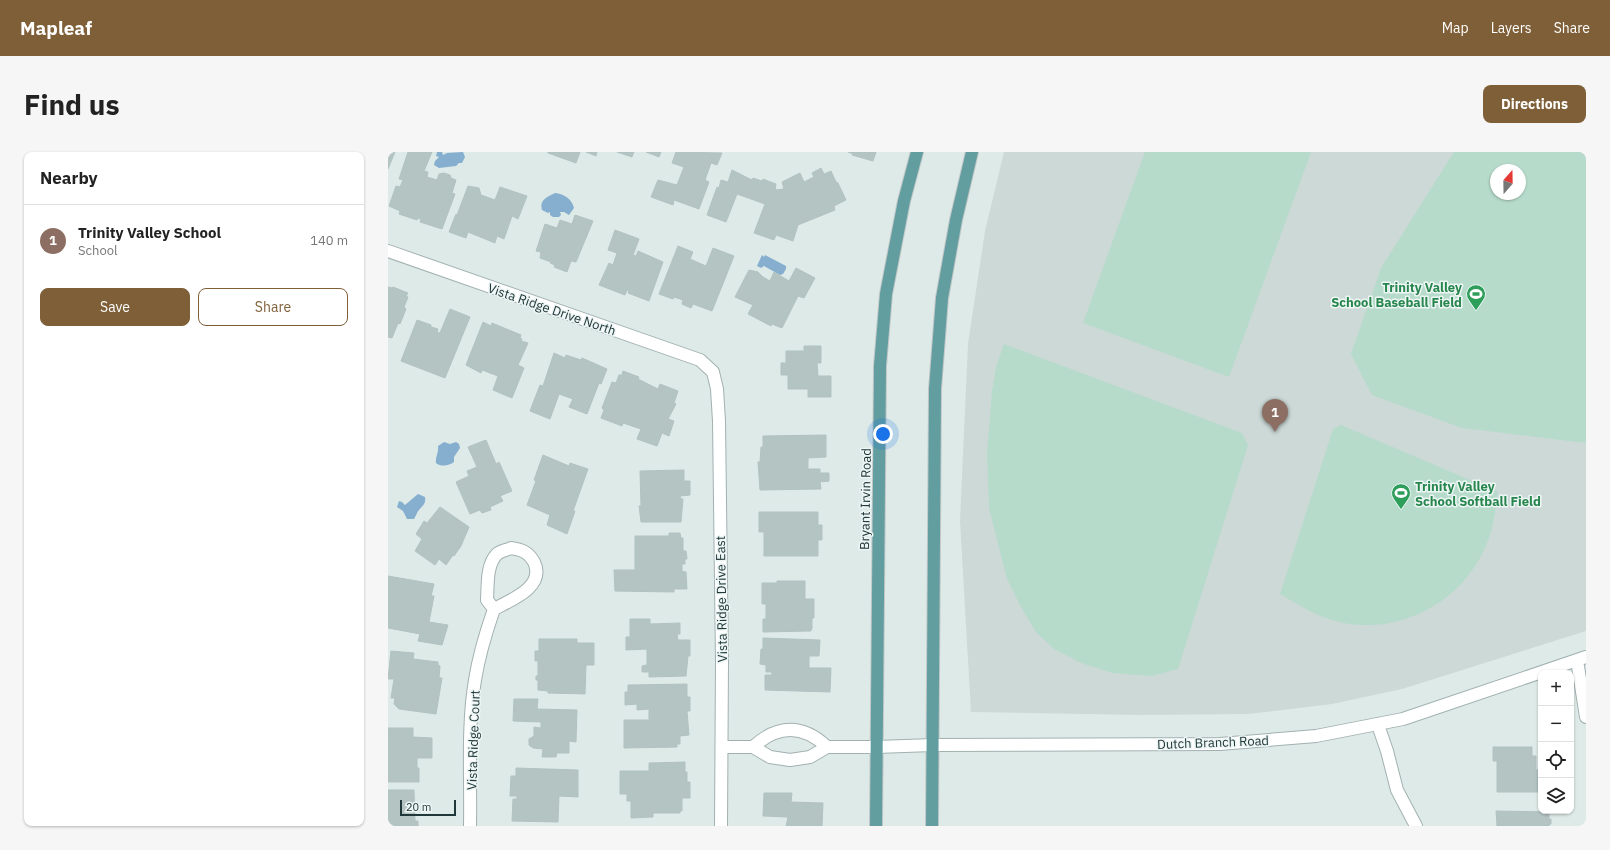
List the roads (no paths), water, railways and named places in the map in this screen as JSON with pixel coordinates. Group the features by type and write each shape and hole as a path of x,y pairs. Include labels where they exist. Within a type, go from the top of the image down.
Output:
{"main road":[{"name":"Bryant Irvin Road","path":"876,826 880,366 886,294 904,201 917,152"},
{"path":"932,826 936,389 942,298 956,220 972,152"}],"street":[{"name":"Vista Ridge Drive North","path":"388,251 700,360 714,372"},
{"name":"Vista Ridge Drive East","path":"714,372 717,389 719,421 722,747 721,826"},
{"path":"512,548 522,550 530,555 537,569 534,583 521,595 494,609 487,600 489,568 492,560 498,553 512,548"},
{"name":"Vista Ridge Court","path":"470,826 471,709 482,646 494,609"},
{"name":"Dutch Branch Road","path":"753,747 770,757 790,760 810,757 828,747 1220,744 1316,736 1403,719 1582,659"},
{"path":"1582,659 1586,717"},
{"path":"1378,725 1387,751 1397,790 1416,826"},
{"path":"722,747 753,747 763,737 790,729 804,731 817,738 828,747"}],"water":[{"path":"437,152 442,152 443,155 447,153 463,152 465,157 462,163 459,163 456,166 439,168 434,165 435,161 439,157 436,156"},
{"path":"555,193 564,196 573,205 574,208 569,215 564,212 560,212 561,215 559,217 553,217 550,215 550,212 548,213 542,210 541,207 543,201"},
{"path":"762,255 764,257 765,255 786,266 783,274 780,275 764,266 761,268 757,266"},
{"path":"444,442 450,444 456,442 459,444 460,448 454,457 454,462 447,465 436,463 438,446"},
{"path":"418,494 425,497 425,503 418,511 414,519 407,519 403,511 397,507 399,501 405,505"}],"place":[{"name":"Trinity Valley School Baseball Field","path":"1476,311"},
{"name":"Trinity Valley School","path":"1275,432"},
{"name":"Trinity Valley School Softball Field","path":"1401,510"}]}
